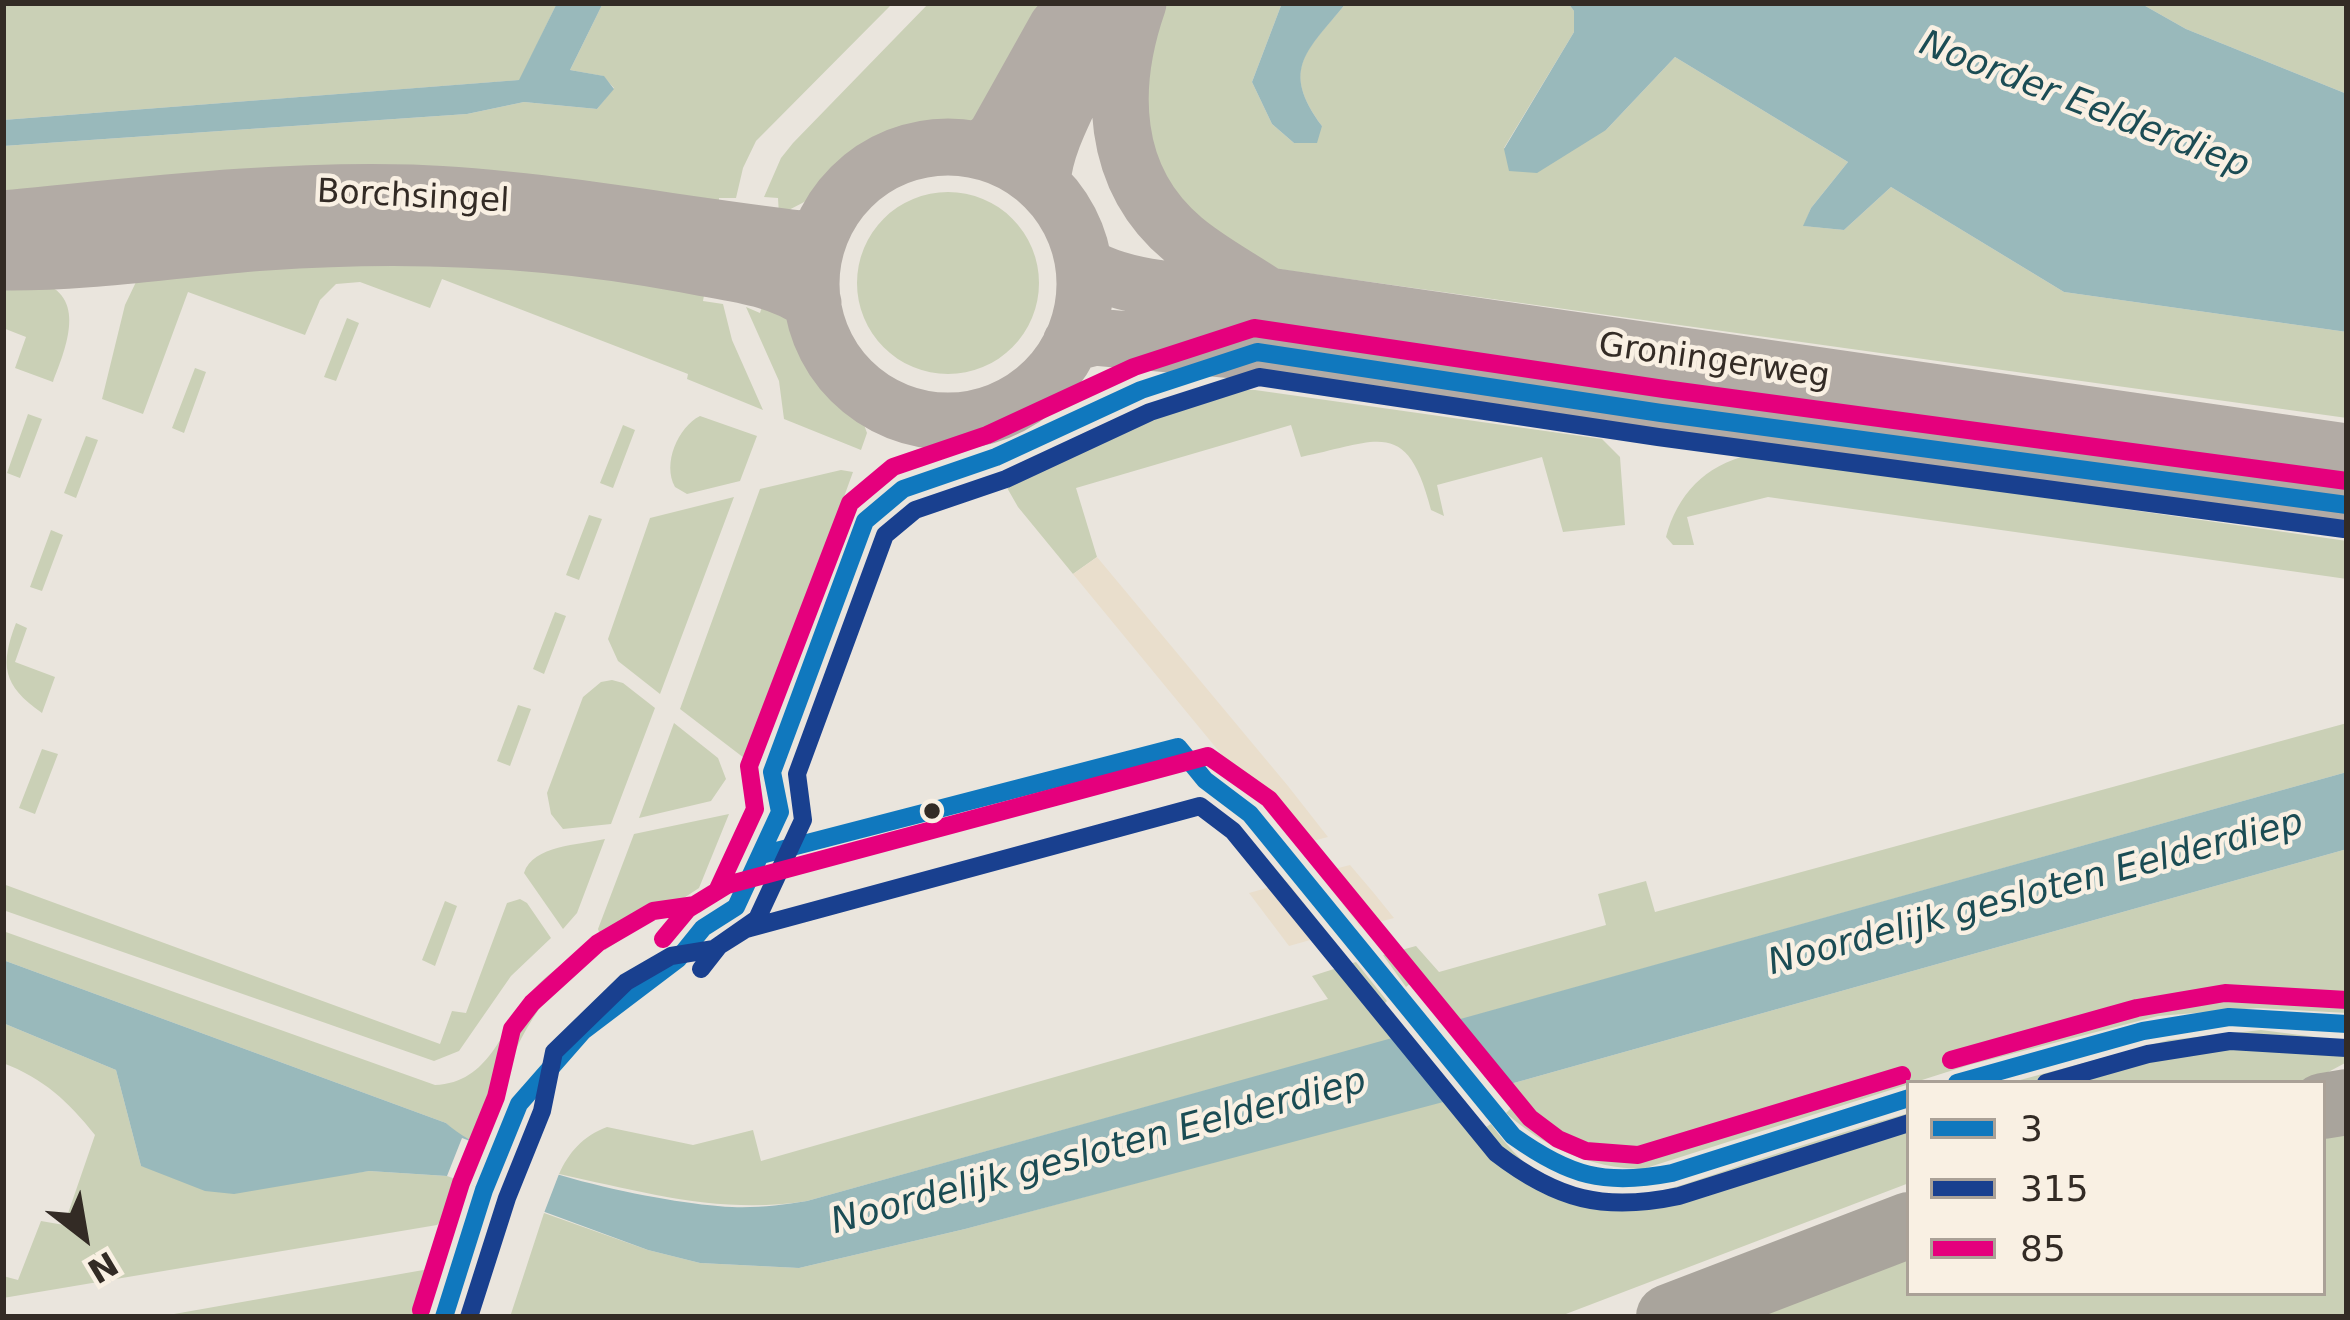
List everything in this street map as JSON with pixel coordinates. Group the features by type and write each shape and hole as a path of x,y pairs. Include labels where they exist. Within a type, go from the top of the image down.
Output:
{"highway":[{"path":"1669,1317 1906,1226"}],"main road":[{"path":"981,151 996,136 1058,26 1078,3"},
{"path":"1042,183 1043,161 1096,49 1106,3"},
{"path":"1138,3 1118,80 1121,137 1131,169 1147,197 1183,239 1268,296"},
{"path":"935,147 981,151 1014,163 1042,183 1070,220 1084,265 1083,311 1072,344 1044,382 1006,408 973,418 926,419 883,404 854,384 826,347 813,303 812,268 820,235 844,194 880,165 935,147"},
{"name":"Borchsingel","path":"3,219 304,193 414,193 512,201 801,239 820,235"},
{"name":"Borchsingel","path":"3,262 100,260 329,238 456,238 674,262 792,288 813,303"},
{"name":"Groningerweg","path":"1084,265 1100,274 1191,292 1268,296 2347,452"},
{"name":"Groningerweg","path":"1072,344 1095,338 1257,352 1661,413 2347,505"}],"green space":[{"path":"3,3 557,3 520,80 3,120"},
{"path":"603,3 893,3 756,141 736,198 719,198 719,215 3,205 3,146 467,114 524,102 597,109 614,88 603,76 570,70"},
{"path":"929,3 1055,3 986,115 958,127 895,137 871,148 812,198 779,215 778,198 764,197 781,158"},
{"path":"1162,3 1282,3 1252,82 1272,124 1294,143 1322,126 1309,106 1300,74 1310,48 1346,3 1568,3 1574,11 1574,32 1504,148 1606,130 1675,57 1848,162 1811,208 1804,226 1844,230 1891,187 2064,292 2347,332 2347,418 1270,268 1181,211 1141,136 1151,33"},
{"path":"2140,3 2347,3 2347,94 2186,29"},
{"path":"948,192 983,199 1012,219 1032,248 1039,283 1032,318 1012,347 983,367 948,374 913,367 884,347 864,318 857,283 864,248 884,219 913,199"},
{"path":"332,252 706,284 703,301 723,304 732,340 763,410 687,379 688,374 442,279 430,308 360,282 336,284 320,300 305,335 188,292 143,414 102,399 125,305 136,282"},
{"path":"3,278 43,283 65,301 69,327 53,382 15,368 26,337 3,328"},
{"path":"765,297 791,322 822,373 862,419 867,433 861,450 784,419 779,381 746,307 760,313"},
{"path":"347,318 359,323 336,381 324,377"},
{"path":"195,368 206,372 184,433 172,428"},
{"path":"1216,390 1255,390 1602,439 1620,457 1625,525 1563,532 1542,457 1437,485 1444,516 1431,510 1412,460 1400,448 1370,442 1301,457 1291,425 1076,488 1097,557 1073,574 1018,507 1002,479 1104,424"},
{"path":"28,414 42,419 20,478 7,473"},
{"path":"700,416 757,436 740,481 687,494 671,478 671,457 685,428"},
{"path":"623,425 635,430 613,488 600,483"},
{"path":"86,436 98,440 76,498 64,493"},
{"path":"1749,455 2347,541 2347,579 1768,497 1687,517 1694,545 1673,545 1666,537 1685,495 1706,474"},
{"path":"841,470 853,472 748,761 680,709 760,489"},
{"path":"734,497 660,694 618,661 608,639 650,518"},
{"path":"589,515 602,519 579,580 566,575"},
{"path":"51,530 63,535 42,591 30,587"},
{"path":"555,612 566,616 544,674 533,669"},
{"path":"16,623 27,628 15,662 55,677 42,713 19,693 8,673"},
{"path":"612,680 655,708 611,824 563,829 551,814 547,793 583,697 601,682"},
{"path":"518,705 531,709 510,766 497,761"},
{"path":"674,723 718,758 726,779 711,801 639,818"},
{"path":"2347,723 2347,772 1445,1024 1412,982 1406,987 1383,955 1416,946 1439,972 1606,925 1598,894 1646,881 1655,912"},
{"path":"42,749 58,754 35,814 19,808"},
{"path":"729,814 699,888 605,950 598,929 634,834"},
{"path":"605,839 577,913 563,929 524,873 547,852"},
{"path":"2347,849 2347,1013 2257,1008 2158,1016 1922,1080 1906,1080 1906,1085 1643,1169 1604,1165 1553,1146 1506,1113 1511,1108 1496,1088"},
{"path":"3,884 440,1044 452,1011 466,1013 507,903 520,899 527,903 551,938 511,976 459,1051 434,1061 3,910"},
{"path":"445,901 457,906 435,966 422,960"},
{"path":"3,931 435,1085 454,1082 482,1065 538,984 567,961 574,971 527,1028 478,1143 462,1138 446,1123 3,960"},
{"path":"1356,962 1406,1035 807,1201 713,1203 559,1174 578,1146 607,1127 693,1145 753,1130 761,1161 1328,999 1312,976"},
{"path":"3,1023 116,1070 141,1166 309,1179 369,1171 447,1176 464,1182 457,1203 437,1225 3,1298 3,1276 18,1280 41,1221 64,1225 95,1135 54,1092 3,1063"},
{"path":"2261,1030 2347,1041 2347,1062 2309,1080 2020,1080 2169,1040"},
{"path":"1456,1097 1481,1130 1491,1124 1521,1159 1550,1182 1580,1194 1610,1198 1676,1187 1906,1114 1906,1184 1558,1317 510,1317 544,1213 700,1263 799,1268 965,1229"},
{"path":"2347,1126 2347,1317 1715,1317 1906,1243 1906,1296 2326,1296 2326,1130"},
{"path":"429,1269 417,1317 157,1317"}],"shaded area":[{"path":"1097,557 1328,837 1296,845 1073,574"},
{"path":"1350,865 1394,918 1360,927 1319,873"},
{"path":"1288,882 1328,935 1289,946 1249,893"}],"water":[{"path":"557,3 603,3 570,70 604,76 614,89 597,109 524,102 467,114 3,146 3,120 519,80"},
{"path":"1282,3 1346,3 1310,48 1301,74 1302,89 1322,126 1317,143 1294,143 1272,124 1252,82"},
{"name":"Noorder Eelderdiep","path":"1568,3 2140,3 2186,29 2347,94 2347,332 2064,292 1891,187 1844,230 1803,226 1811,208 1848,162 1675,57 1606,130 1537,173 1509,171 1504,149 1574,32 1574,11"},
{"name":"Noordelijk gesloten Eelderdiep","path":"2347,772 2347,849 1496,1088 965,1229 799,1268 700,1263 648,1250 447,1176 369,1171 234,1194 205,1191 141,1166 116,1070 3,1023 3,960 446,1123 470,1140 540,1169 665,1199 732,1207 779,1205"}],"pier":[{"path":"1441,1019 1499,1093 1460,1103 1402,1030"},
{"path":"462,1138 559,1174 544,1213 447,1176"}],"transit line":[{"name":"85","path":"421,1310 461,1183 496,1097 512,1029 532,1003 598,943 653,911 695,905 717,891 755,809 749,766 850,503 893,467 987,435 1134,367 1254,328 2347,481"},
{"name":"3","path":"444,1317 484,1190 519,1104 583,1031 678,959 703,928 736,907 780,812 772,772 865,521 903,489 996,457 1141,390 1257,352 1661,413 2347,505"},
{"name":"315","path":"469,1317 507,1198 542,1111 554,1052 626,982 671,956 714,949 757,919 803,820 797,774 885,535 915,510 1006,479 1150,412 1259,377 1658,437 2344,529"},
{"name":"3","path":"1178,747 1205,780 1250,814 1513,1136 1570,1169 1607,1178 1672,1173 1906,1099"},
{"name":"3","path":"761,855 1178,747"},
{"name":"85","path":"663,939 688,909 727,885 1208,756 1269,799 1530,1118 1558,1139 1586,1151 1638,1155 1902,1075"},
{"name":"315","path":"701,969 719,946 746,929 1200,806 1233,831 1496,1153 1540,1182 1604,1202 1652,1201 1906,1124"},
{"name":"85","path":"1951,1060 2137,1008 2225,993 2347,1000"},
{"name":"3","path":"1968,1080 2143,1031 2229,1017 2347,1024"},
{"name":"315","path":"2057,1080 2148,1054 2230,1041 2346,1048"}]}
